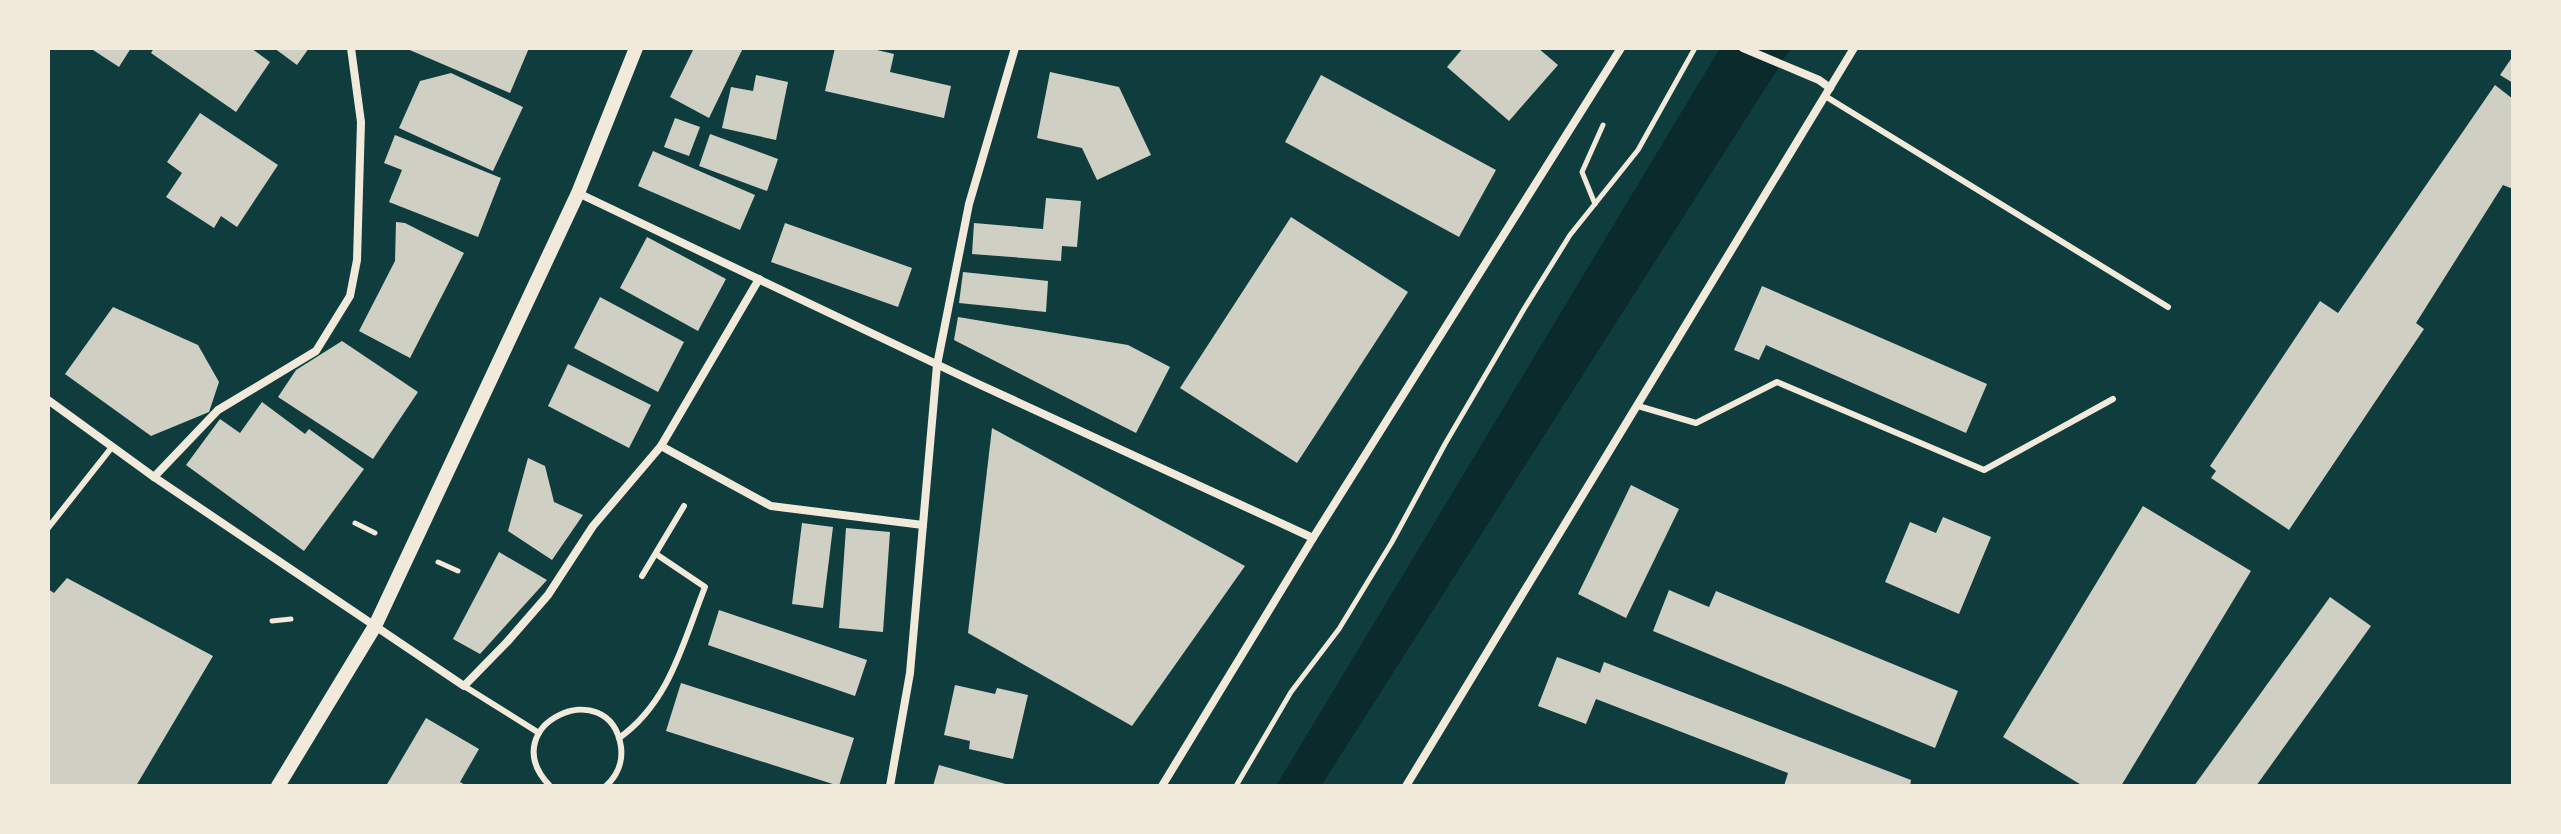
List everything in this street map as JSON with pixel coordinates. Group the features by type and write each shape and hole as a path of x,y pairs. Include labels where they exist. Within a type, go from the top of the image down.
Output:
{"street":[{"path":"154,477 218,410 316,351 350,296 357,260 361,122 351,48"},
{"path":"278,786 375,626 578,193 636,48"},
{"path":"890,786 910,673 937,365 969,204 1015,48"},
{"path":"1162,786 1313,538 1621,48"},
{"path":"1743,48 1819,80 1828,92"},
{"path":"1406,786 1854,48"},
{"path":"578,193 937,365 1313,538"},
{"path":"48,400 154,477 464,686 548,595 593,526 661,446 759,279"},
{"path":"661,446 771,506 923,525"}],"lane":[{"path":"1828,92 2168,307"},
{"path":"1638,406 1696,423 1777,382 1984,470 2113,399"},
{"path":"48,528 112,447"},
{"path":"642,576 684,506"},
{"path":"619,738 633,729 672,676 705,587 656,554"},
{"path":"464,686 539,733"},
{"path":"550,786 540,774 534,746 539,733 560,713 574,709 588,710 601,716 619,738 622,753 619,767 606,786"}],"path":[{"path":"1236,786 1291,692 1339,629 1392,542 1445,444 1570,235 1638,150 1695,48"},
{"path":"1595,204 1582,172 1607,117"},
{"path":"355,523 375,533"},
{"path":"438,562 458,571"},
{"path":"272,621 291,619"}],"water":[{"path":"1720,48 1791,48 1321,786 1276,786"}],"building":[{"path":"90,48 131,48 119,67"},
{"path":"154,48 251,48 270,62 236,112 151,53"},
{"path":"274,48 309,48 297,65"},
{"path":"405,48 529,48 510,93"},
{"path":"694,48 743,48 709,118 670,97"},
{"path":"835,48 877,48 894,54 890,72 951,86 944,118 825,91"},
{"path":"1463,48 1538,48 1558,65 1509,121 1447,67"},
{"path":"2513,56 2513,83 2500,75"},
{"path":"1050,72 1119,87 1151,155 1097,180 1082,148 1037,138"},
{"path":"451,73 523,107 493,171 399,128 420,81"},
{"path":"756,75 788,82 776,140 722,128 731,87 753,91"},
{"path":"1321,75 1496,170 1459,237 1285,142"},
{"path":"2495,85 2513,99 2513,189 2503,185 2416,323 2424,329 2289,530 2211,478 2216,471 2210,466 2320,301 2338,313"},
{"path":"200,113 278,165 237,227 221,216 214,228 166,197 182,173 167,162"},
{"path":"675,118 700,127 689,156 664,147"},
{"path":"710,134 778,159 767,191 699,166"},
{"path":"395,135 501,178 478,237 389,202 402,170 384,163"},
{"path":"653,151 755,195 740,230 638,186"},
{"path":"1046,198 1081,201 1077,247 1062,246 1061,261 972,254 974,223 1043,229"},
{"path":"1291,217 1408,292 1297,463 1180,388"},
{"path":"396,222 405,223 464,253 410,358 359,331 395,261"},
{"path":"785,223 912,268 898,307 771,262"},
{"path":"647,237 726,279 698,331 620,288"},
{"path":"963,272 1048,281 1046,312 959,303"},
{"path":"1762,286 1987,384 1966,433 1766,345 1759,360 1734,350"},
{"path":"600,297 684,342 658,392 574,348"},
{"path":"113,307 198,345 219,382 209,412 151,436 65,374"},
{"path":"958,317 1128,345 1170,367 1136,433 954,340"},
{"path":"342,341 418,392 373,459 278,397 296,370"},
{"path":"568,364 651,405 629,448 548,406"},
{"path":"262,402 305,434 309,429 364,469 304,551 186,465 220,419 240,433"},
{"path":"992,428 1245,566 1132,726 968,633"},
{"path":"528,458 545,466 554,502 583,515 552,560 508,531"},
{"path":"1631,485 1679,509 1626,618 1578,594"},
{"path":"2143,506 2251,571 2121,786 2083,786 2003,737"},
{"path":"1943,517 1991,537 1959,614 1885,582 1910,522 1936,533"},
{"path":"802,523 833,527 823,608 792,604"},
{"path":"846,528 890,532 883,632 839,628"},
{"path":"499,552 547,580 480,654 453,639"},
{"path":"67,578 213,656 136,786 48,786 48,589 54,593"},
{"path":"1669,590 1709,607 1716,591 1958,691 1935,748 1653,631"},
{"path":"2330,597 2371,626 2256,786 2194,786"},
{"path":"719,610 867,660 855,696 708,645"},
{"path":"1557,657 1600,673 1604,662 1911,780 1910,786 1784,786 1788,773 1596,699 1586,724 1538,706"},
{"path":"681,683 854,738 839,786 666,731"},
{"path":"955,685 995,694 997,688 1028,695 1013,759 969,749 970,741 944,735"},
{"path":"426,718 479,749 460,782 467,786 386,786"},
{"path":"939,765 1009,785 1009,786 933,786"}]}
